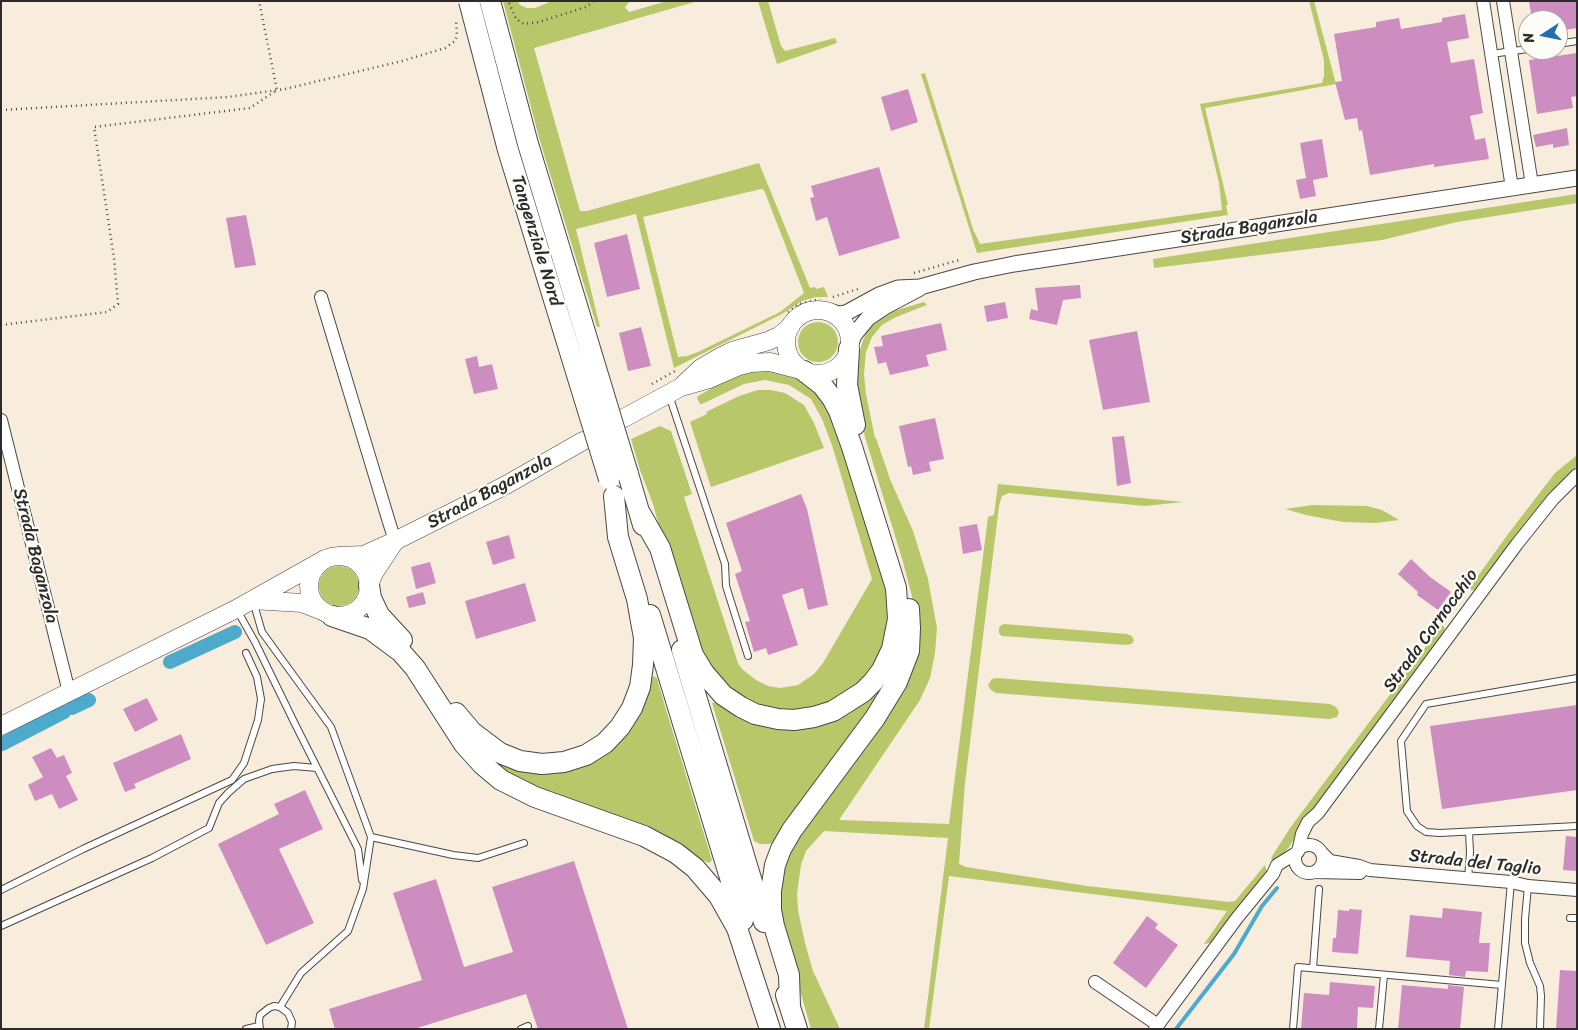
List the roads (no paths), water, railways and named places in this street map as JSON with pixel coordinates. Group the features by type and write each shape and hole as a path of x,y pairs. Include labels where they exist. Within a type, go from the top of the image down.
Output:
{"highway":[{"path":"490,1 617,483 776,1029"},
{"name":"Tangenziale Nord","path":"462,7 617,483"},
{"path":"790,1006 789,975 771,910 772,881 778,857 792,830 891,694 902,671 910,645 909,614 899,564 862,451 849,398 847,379 849,348"},
{"path":"617,483 640,513 660,548 693,655 704,673 723,694 755,714 778,719 794,720 814,717 833,711 863,692 882,670 892,649 898,619 896,588 839,411 822,385 804,371"},
{"path":"370,585 374,604 382,620 411,650 458,716 481,740 500,753 520,761 548,764 586,755 605,743 620,727 632,708 642,676 644,652 643,624 618,537 617,483"},
{"path":"640,513 797,1029"},
{"path":"328,614 370,629 401,652 410,662 464,744 482,764 501,780 535,797 644,836 671,850 695,868 716,891 737,928 770,1029"}],"main road":[{"name":"Strada Baganzola","path":"624,418 674,390 712,361 732,351 758,346 774,339 806,312 827,311"},
{"path":"827,311 844,323 850,338 849,348"},
{"path":"791,326 786,341 788,351 796,364 804,371"},
{"name":"Strada Baganzola","path":"674,390 704,380 733,367 751,363 778,363 820,374 830,372 842,363 849,348"},
{"name":"Strada Baganzola","path":"1,726 236,609 333,557 364,555 396,541 506,485 583,441"},
{"name":"Strada Baganzola","path":"328,614 347,615 360,608 366,600 374,573 396,541"},
{"path":"328,614 316,606 311,597 309,582 314,569 333,557 355,560 368,575 370,585"},
{"path":"252,600 302,603 328,614"}],"street":[{"path":"1483,1 1512,188"},
{"path":"1503,1 1532,185"},
{"name":"Strada Baganzola","path":"849,348 854,335 868,318 886,306 924,286 974,272 1014,264 1577,178"},
{"name":"Strada Baganzola","path":"827,311 840,314 846,313 891,290 901,287 924,286"},
{"path":"321,297 388,522 396,541"},
{"name":"Strada Baganzola","path":"1,420 69,692"},
{"name":"Strada Cornocchio","path":"1318,813 1313,835 1323,856 1322,866 1308,872 1296,864 1296,856 1303,830 1318,813 1516,544 1553,499 1577,475"},
{"path":"1095,982 1157,1027 1237,918 1272,875 1279,863 1298,852 1304,846 1314,846 1320,850"},
{"name":"Strada del Taglio","path":"1320,850 1330,861 1370,870 1511,882 1528,886 1577,890"},
{"path":"1272,875 1292,869 1308,872"},
{"name":"Strada del Taglio","path":"1308,872 1356,873 1370,870"}],"lane":[{"path":"1491,54 1518,51"},
{"path":"674,390 673,406 724,564 726,586 748,656"},
{"path":"252,600 262,632 330,727 371,837 363,889 348,931 301,973 280,1007"},
{"path":"236,609 256,642 358,849 363,889"},
{"path":"1,890 83,848 232,780 244,763 258,720 261,699 257,677 246,653"},
{"path":"1577,678 1426,704 1401,741 1407,811 1417,826 1426,832 1469,832 1577,826"},
{"path":"1,926 152,858 209,828 220,803 244,779 272,769 294,766 317,768"},
{"path":"1468,878 1469,832"},
{"path":"371,837 453,855 478,858 524,843"},
{"path":"1498,1029 1511,882"},
{"path":"1528,886 1525,919 1526,943 1530,963 1540,986 1542,996 1540,1029"},
{"path":"1313,968 1319,889"},
{"path":"1293,1029 1298,967 1502,985"},
{"path":"1379,1029 1384,974"},
{"path":"246,1029 259,1028 260,1015 264,1011 269,1008 280,1007 288,1012 291,1017 292,1028"}],"waterway":[{"path":"170,662 235,632"},
{"path":"72,708 89,700"},
{"path":"2,744 64,712"},
{"path":"1176,1029 1234,954 1262,906 1277,888"}]}
